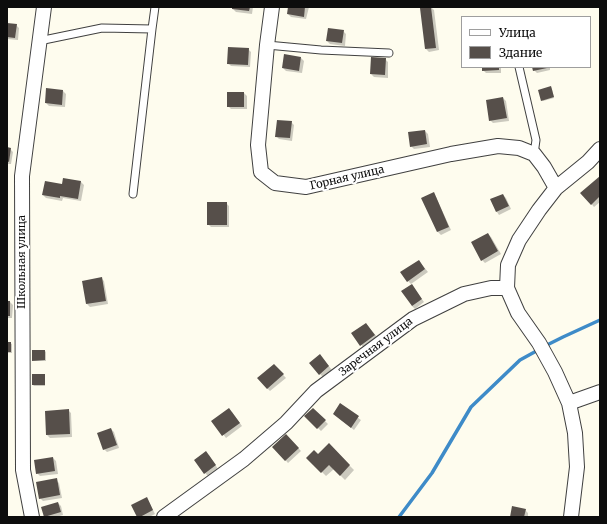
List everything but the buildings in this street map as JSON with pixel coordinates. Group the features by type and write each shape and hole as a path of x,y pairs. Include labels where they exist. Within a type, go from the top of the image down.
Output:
{"street":[{"name":"Школьная улица","path":"32,517 23,470 22,176 44,7"},
{"name":"Горная улица","path":"272,7 258,144 261,172 275,183 306,187 452,154 498,146 519,148 534,154"},
{"path":"571,517 577,467 574,433 569,403 555,372 542,349 518,313 507,288 508,265 519,240 556,188 588,162 600,149"},
{"path":"534,154 544,167 556,188"},
{"name":"Заречная улица","path":"164,517 244,458 286,423 316,391 413,319 464,294 491,288 507,288"},
{"path":"569,403 600,392"}],"lane":[{"path":"133,194 155,7"},
{"path":"39,41 102,28 152,29"},
{"path":"267,45 321,50 389,53"},
{"path":"519,68 536,140 534,154"}],"waterway":[{"path":"545,346 600,320"},
{"path":"399,517 432,473 471,407 520,360 540,349"}]}
